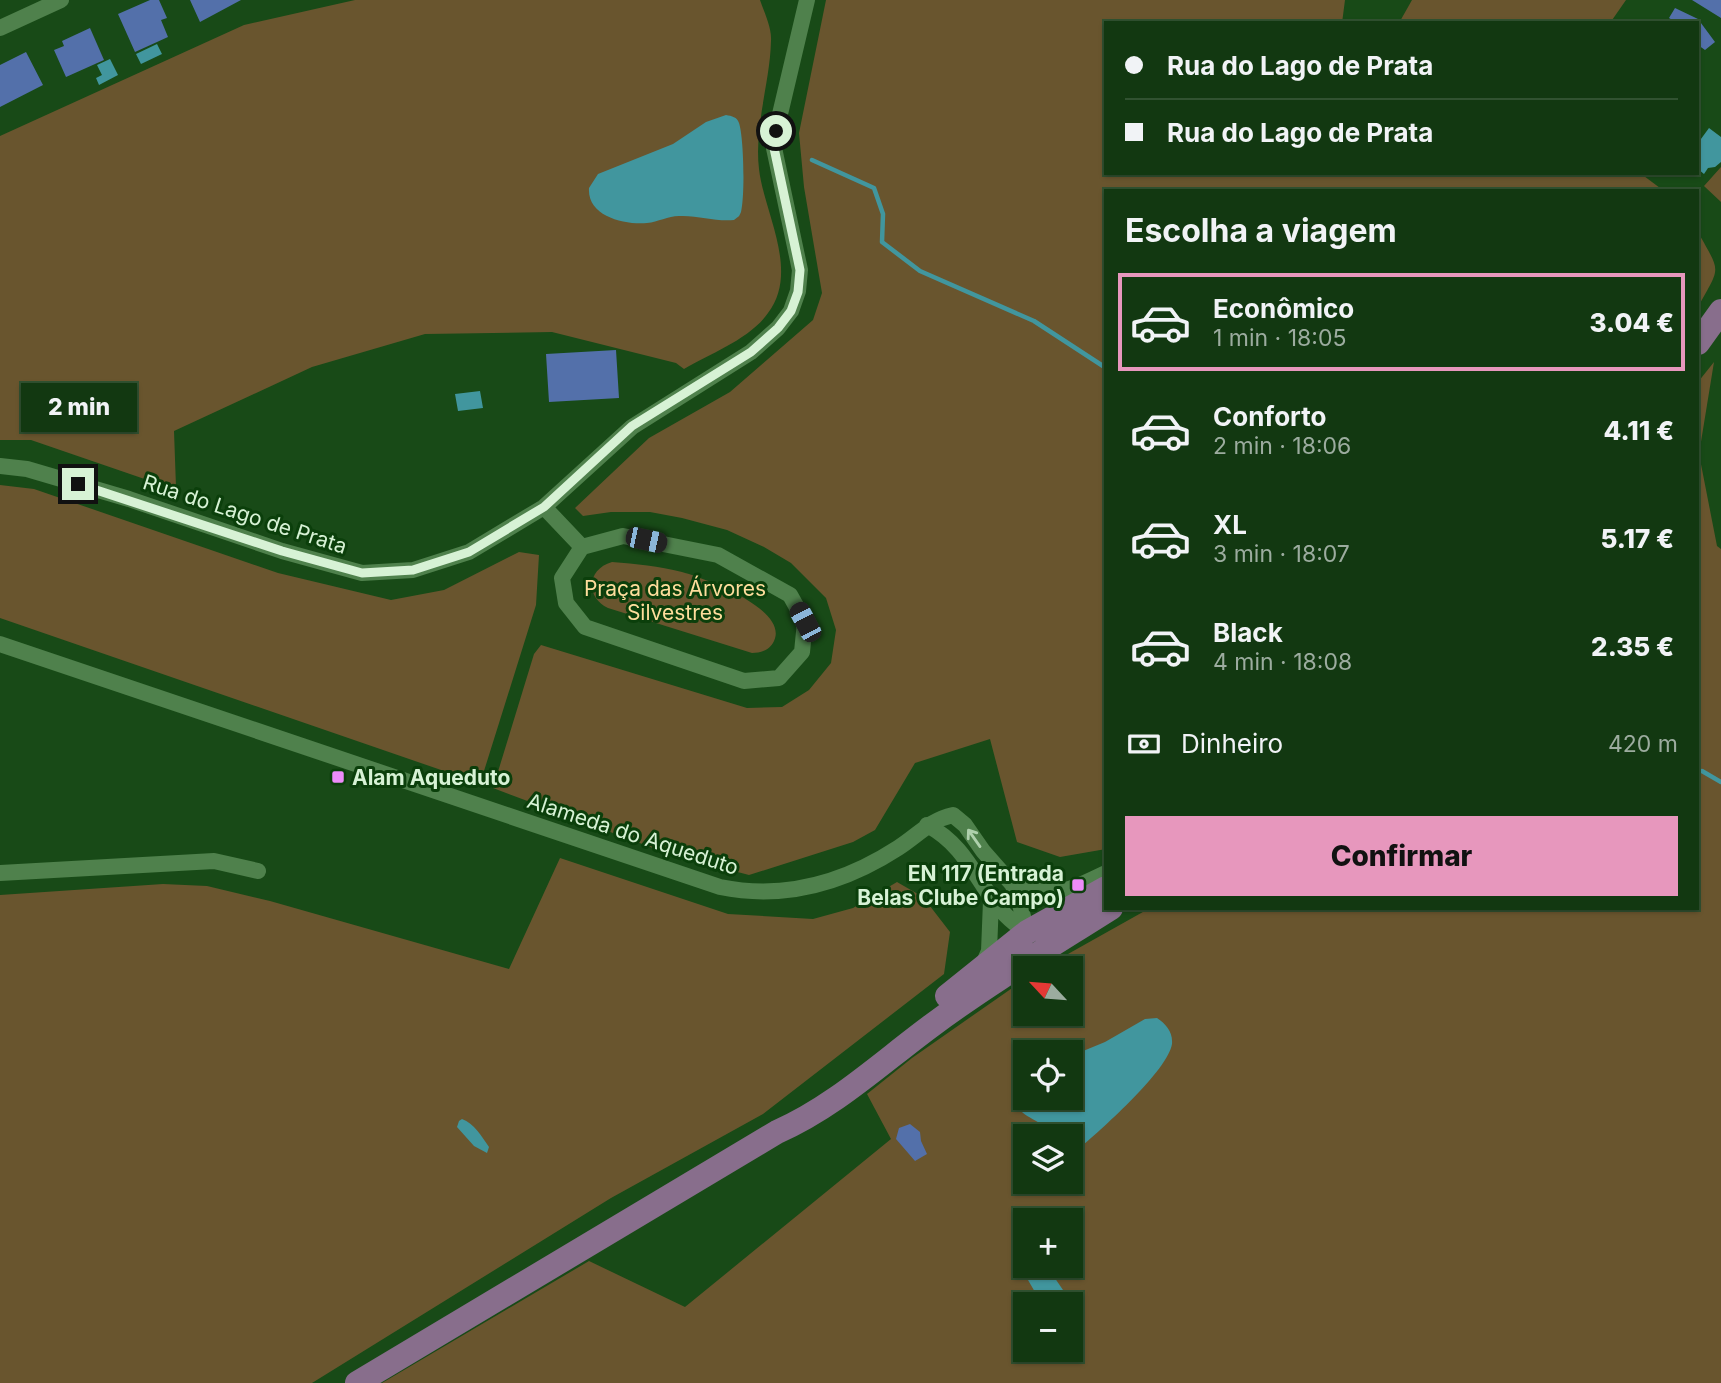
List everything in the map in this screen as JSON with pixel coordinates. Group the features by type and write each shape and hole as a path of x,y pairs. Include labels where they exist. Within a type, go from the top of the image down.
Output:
{"main road":[{"path":"1699,342 1721,312"},
{"path":"777,1132 1027,932 1104,889"},
{"path":"933,1024 1108,910"},
{"path":"1027,932 1071,934"},
{"path":"357,1383 777,1132 824,1107 933,1024 1012,957 1027,932"}],"street":[{"path":"0,28 61,0"},
{"name":"Rua do Lago de Prata","path":"0,466 27,469 116,495 282,551 362,573 413,570 469,552 544,507 632,426 751,352 778,328 791,311 798,292 800,270 774,148 807,0"},
{"path":"544,507 582,547"},
{"path":"623,536 718,555 790,595 805,622 802,652 779,678 744,681 585,627 566,603 562,578 582,547 623,536"},
{"name":"Alameda do Aqueduto","path":"0,645 720,887 745,892 806,889 857,872 904,845 927,825 953,815 965,825 983,851 1012,884 1027,932"},
{"path":"927,825 956,845 970,863 991,901 1011,922 1027,932"},
{"path":"0,873 214,861 258,871"},
{"path":"1012,884 1037,892 1052,893 1075,888 1104,874"},
{"path":"982,968 989,951 991,901"}],"green space":[{"path":"355,0 760,0 769,25 771,41 760,121 759,169 781,261 777,297 768,313 741,338 684,369 676,363 552,332 425,334 312,367 174,431 176,487 162,485 31,440 0,440 0,136 244,25"},
{"path":"826,0 1345,0 1342,21 1104,21 1104,175 1643,175 1661,189 1104,189 1104,849 1060,857 1017,842 990,739 915,763 875,830 853,842 749,875 669,854 493,788 534,654 541,645 747,708 782,707 809,690 831,663 836,630 826,598 791,563 727,530 682,518 650,512 611,512 583,516 575,508 649,438 730,392 813,320 822,293 804,187 799,133"},
{"path":"1412,0 1626,0 1611,21 1400,21"},
{"path":"1721,167 1721,202 1704,186"},
{"path":"1699,234 1714,263 1711,283 1699,305"},
{"path":"1714,362 1699,454 1699,381"},
{"path":"1699,454 1717,546 1721,549 1721,1383 382,1383 589,1261 685,1307 891,1139 867,1094 912,1058 1013,987 1013,1026 1083,1026 1083,956 1064,956 1146,910 1699,910"},
{"path":"0,485 34,489 278,573 391,600 444,590 519,552 539,555 536,605 484,771 473,781 0,618"},
{"name":"Praça das Árvores Silvestres","path":"612,562 673,570 725,588 757,607 769,618 775,629 774,641 765,650 752,653 608,608 595,597 592,584 598,571"},
{"path":"560,858 728,914 813,919 853,908 897,882 923,897 950,932 944,974 763,1114 611,1198 312,1383 0,1383 0,895 163,884 207,886 270,901 509,969"}],"water":[{"path":"157,44 162,54 141,64 136,54"},
{"path":"110,59 118,75 99,85 96,78 102,75 97,65"},
{"path":"726,115 738,121 742,141 742,204 740,215 734,220 679,216 647,223 628,222 609,217 594,206 589,188 598,174 673,144 706,122"},
{"path":"1709,128 1721,137 1721,162 1708,168 1704,174 1699,170 1699,142"},
{"path":"480,391 483,408 458,411 455,394"},
{"path":"1157,1018 1170,1032 1172,1044 1168,1055 1133,1098 1083,1145 1083,1124 1041,1124 1019,1110 1083,1110 1083,1051 1145,1019"},
{"path":"462,1119 481,1135 489,1147 487,1153 474,1146 457,1127"},
{"path":"1027,1278 1055,1278 1063,1290 1035,1292"}],"building":[{"path":"150,0 159,0 167,18 161,20 168,37 135,52 118,14"},
{"path":"190,0 241,0 200,22"},
{"path":"1692,0 1721,0 1721,18"},
{"path":"1675,8 1698,19 1715,42 1705,50 1699,46 1699,21 1674,21 1669,18"},
{"path":"90,28 104,60 66,77 54,50 64,46 62,41"},
{"path":"26,52 43,85 0,107 0,65"},
{"path":"616,350 619,398 549,402 546,354"},
{"path":"910,1124 920,1132 927,1154 915,1161 896,1139 899,1128"}],"waterway":[{"path":"812,160 874,188 883,214 882,242 920,271 1034,321 1104,367"},
{"path":"1702,771 1721,782"}],"place":[{"name":"Alam Aqueduto","path":"338,777"},
{"name":"EN 117 (Entrada Belas Clube Campo)","path":"1078,885"}],"route":[{"path":"78,484 282,551 362,573 413,570 469,552 544,507 632,426 751,352 778,328 791,311 798,292 800,270 774,148 776,131"}]}
